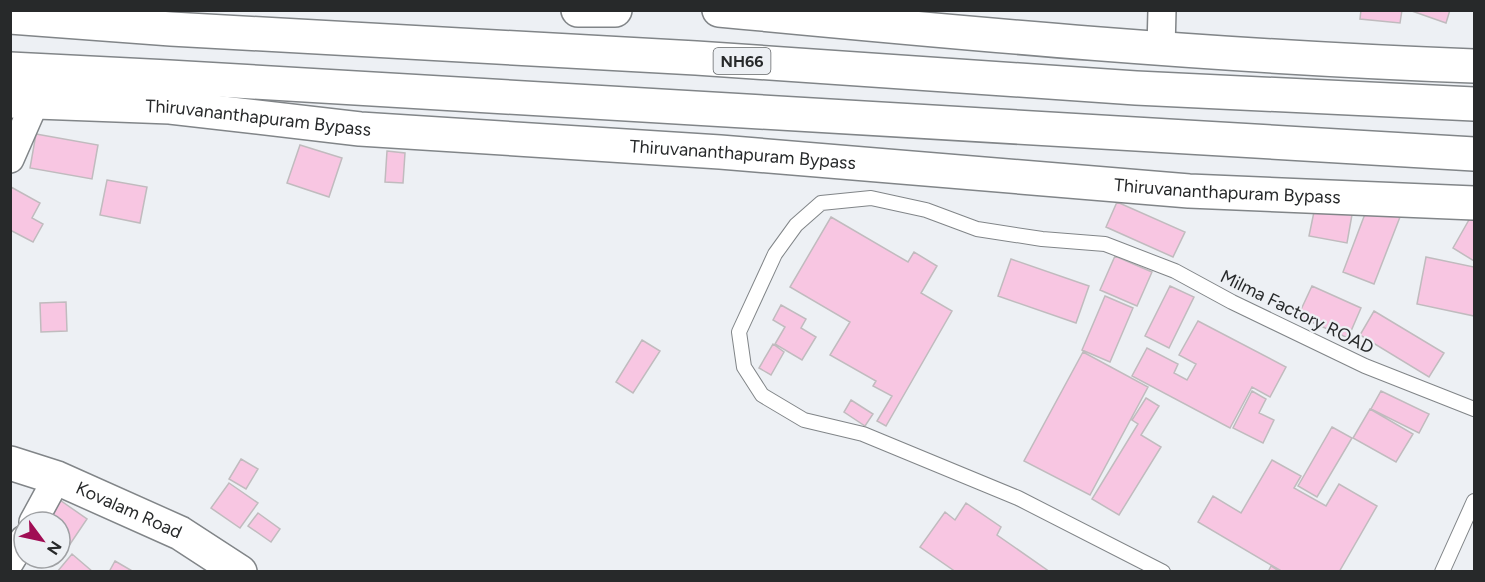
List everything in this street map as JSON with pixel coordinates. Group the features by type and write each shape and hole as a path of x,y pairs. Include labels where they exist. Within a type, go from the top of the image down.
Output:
{"main road":[{"path":"578,10 615,10"},
{"path":"719,10 1161,49 1354,62 1474,66"},
{"name":"NH66","path":"10,17 171,29 696,58 1136,88 1474,104"},
{"name":"Thiruvananthapuram Bypass","path":"10,69 1474,154"},
{"name":"Thiruvananthapuram Bypass","path":"23,101 170,107 360,129 720,152 1189,191 1474,203"},
{"name":"Kovalam Road","path":"10,463 57,478 180,533 240,572"}],"street":[{"path":"1161,49 1162,10"},
{"path":"10,159 23,101"},
{"path":"40,510 57,478"}],"lane":[{"name":"Milma Factory ROAD","path":"1164,572 1018,498 863,434 804,420 762,395 744,367 739,332 775,254 796,225 821,203 871,198 926,210 977,229 1106,244 1175,271 1232,302 1365,366 1474,409"},
{"path":"1442,572 1474,501"}],"building":[{"path":"1361,10 1402,10 1400,23 1360,19"},
{"path":"1409,10 1450,10 1446,23"},
{"path":"36,134 98,145 92,179 30,168"},
{"path":"300,145 342,158 329,197 287,183"},
{"path":"387,151 405,153 403,183 385,182"},
{"path":"107,180 147,187 140,223 100,215"},
{"path":"11,187 40,203 32,218 43,224 33,242 10,230"},
{"path":"1117,202 1185,232 1173,257 1106,227"},
{"path":"1316,202 1353,209 1347,243 1309,236"},
{"path":"1368,206 1400,217 1374,284 1343,272"},
{"path":"1474,211 1474,261 1453,248"},
{"path":"831,217 908,262 914,252 937,266 921,293 952,311 886,426 877,421 892,396 873,386 876,381 830,355 850,322 790,287"},
{"path":"1115,256 1152,272 1137,306 1100,290"},
{"path":"1426,257 1474,267 1474,316 1417,304"},
{"path":"1011,259 1089,286 1076,323 998,296"},
{"path":"1170,286 1194,297 1169,348 1145,336"},
{"path":"1312,286 1361,308 1348,338 1298,316"},
{"path":"1105,296 1133,308 1110,362 1082,350"},
{"path":"66,302 67,331 41,332 40,303"},
{"path":"781,305 806,319 801,328 816,337 802,360 775,344 785,327 773,320"},
{"path":"1374,311 1444,353 1429,377 1360,335"},
{"path":"1198,321 1286,367 1270,397 1252,387 1230,428 1132,376 1147,348 1178,364 1174,373 1187,380 1196,364 1179,355"},
{"path":"642,340 660,351 633,393 616,382"},
{"path":"773,344 784,352 771,375 759,368"},
{"path":"1083,352 1148,387 1090,495 1024,461"},
{"path":"1252,391 1266,399 1259,413 1274,420 1263,443 1233,428"},
{"path":"1381,391 1429,414 1419,433 1371,409"},
{"path":"1146,398 1159,406 1141,435 1161,447 1119,515 1092,499 1138,424 1132,420"},
{"path":"851,400 873,414 865,426 844,412"},
{"path":"1370,409 1413,434 1396,462 1353,438"},
{"path":"1332,427 1352,438 1317,497 1298,486"},
{"path":"241,459 258,469 246,489 229,479"},
{"path":"1272,460 1301,476 1294,488 1326,506 1339,484 1377,506 1339,572 1283,572 1198,522 1213,496 1241,513"},
{"path":"229,483 258,503 240,528 211,508"},
{"path":"57,498 87,519 72,541 72,510 49,510"},
{"path":"966,503 1001,527 997,535 1050,572 956,572 920,547 945,512 955,520"},
{"path":"258,513 280,529 271,542 248,526"},
{"path":"72,554 93,572 57,572 72,570"},
{"path":"115,561 134,572 109,572"},
{"path":"1271,566 1280,572 1268,572"}]}
